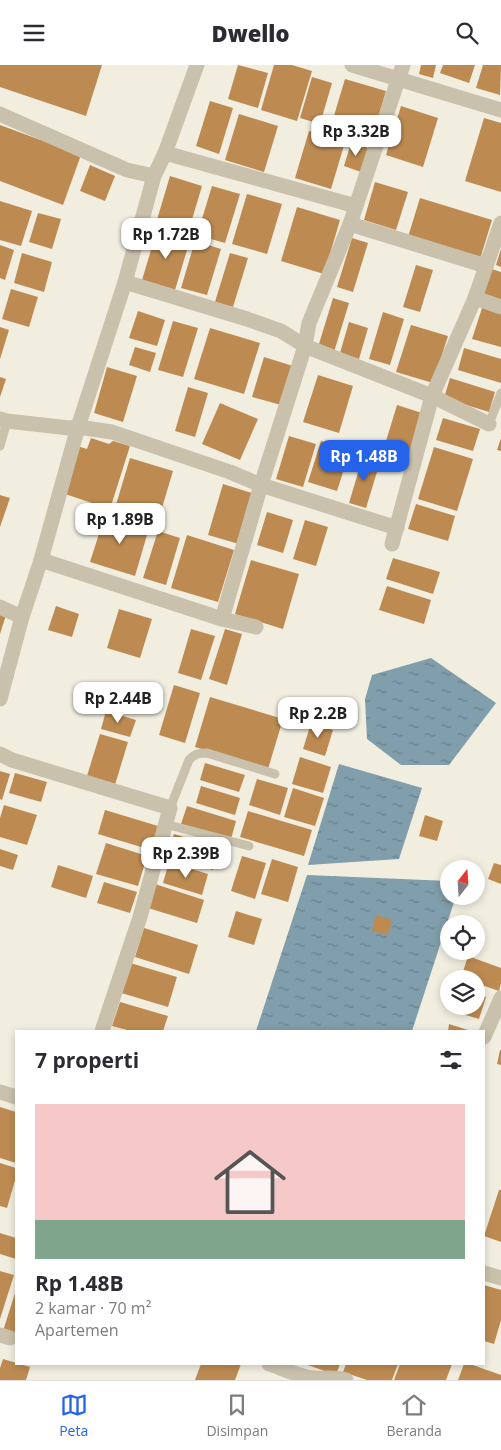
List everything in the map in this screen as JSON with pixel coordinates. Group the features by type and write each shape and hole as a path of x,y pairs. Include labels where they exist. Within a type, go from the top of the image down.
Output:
{"street":[{"path":"0,699 78,427 125,282 154,176 165,153 197,65"},
{"path":"352,65 400,72 501,110"},
{"path":"222,619 261,485 305,346 310,323 350,224 400,72"},
{"path":"0,114 128,169 154,176"},
{"path":"165,153 356,207"},
{"path":"392,544 432,396 475,298 501,223"},
{"path":"350,224 486,266"},
{"path":"125,282 282,331 305,346 432,396 489,424"},
{"path":"475,298 501,307"},
{"path":"4,420 112,432 230,472 261,485 397,528"},
{"path":"41,560 222,619 256,627"},
{"path":"0,607 22,617"},
{"path":"0,754 12,760 170,809 140,917 102,1030"},
{"path":"485,1035 501,998"},
{"path":"0,1092 15,1097"},
{"path":"485,1273 501,1278"},
{"path":"274,1365 307,1377 337,1377 346,1380"}],"lane":[{"path":"489,424 501,393"},
{"path":"0,446 4,420"},
{"path":"170,809 189,760 198,753 207,753 275,774"},
{"path":"165,824 249,847"}],"water":[{"path":"431,658 496,703 449,765 401,765 367,739 365,699 372,675"},
{"path":"339,764 422,788 399,859 308,865"},
{"path":"307,875 440,881 440,905 453,905 450,915 440,915 440,945 412,1030 256,1030"}],"building":[{"path":"0,65 102,65 86,116 0,87"},
{"path":"238,65 268,73 258,108 228,99"},
{"path":"274,65 292,65 312,71 297,121 261,110"},
{"path":"421,65 436,65 433,78 419,74"},
{"path":"443,65 475,65 469,83 440,73"},
{"path":"483,65 501,65 500,95 476,88"},
{"path":"312,77 332,83 320,124 300,118"},
{"path":"345,79 386,91 371,141 330,129"},
{"path":"210,101 233,108 219,154 196,146"},
{"path":"401,106 438,118 423,167 386,155"},
{"path":"239,114 278,126 264,172 225,160"},
{"path":"484,118 501,123 501,192 465,181"},
{"path":"0,125 81,155 63,205 0,181"},
{"path":"309,131 345,142 331,189 295,178"},
{"path":"351,143 368,148 361,172 344,166"},
{"path":"90,165 115,176 105,201 80,191"},
{"path":"170,176 202,186 188,233 156,223"},
{"path":"375,182 408,192 396,230 364,220"},
{"path":"212,186 240,194 225,243 197,235"},
{"path":"247,194 282,204 267,254 232,244"},
{"path":"420,198 492,220 480,259 408,237"},
{"path":"0,201 32,211 21,246 0,240"},
{"path":"297,207 340,220 324,274 281,261"},
{"path":"38,213 61,219 52,249 29,242"},
{"path":"157,230 190,240 175,290 142,280"},
{"path":"352,238 368,243 353,292 337,287"},
{"path":"195,241 221,249 207,295 181,288"},
{"path":"0,245 14,250 5,280 0,278"},
{"path":"501,249 501,267 496,265"},
{"path":"22,253 52,262 44,292 14,283"},
{"path":"230,253 248,258 233,307 215,302"},
{"path":"416,265 433,270 420,312 403,307"},
{"path":"492,269 501,272 501,301 483,296"},
{"path":"11,289 38,297 29,327 2,319"},
{"path":"333,298 349,303 334,352 318,347"},
{"path":"483,305 501,311 501,347 472,339"},
{"path":"138,311 165,320 157,346 129,338"},
{"path":"383,312 404,319 390,365 369,359"},
{"path":"173,321 198,328 183,377 158,370"},
{"path":"349,322 368,328 359,359 340,353"},
{"path":"411,325 448,336 433,383 396,372"},
{"path":"0,327 9,330 0,359"},
{"path":"210,328 260,343 244,394 194,379"},
{"path":"135,347 156,353 150,372 129,365"},
{"path":"464,348 501,359 501,383 458,370"},
{"path":"264,357 293,366 281,405 252,397"},
{"path":"107,367 137,376 123,422 94,413"},
{"path":"318,375 353,386 339,433 303,422"},
{"path":"0,377 6,379 0,397"},
{"path":"450,378 495,392 489,412 444,398"},
{"path":"188,387 208,393 195,437 175,431"},
{"path":"220,403 258,419 240,460 202,444"},
{"path":"397,405 422,413 408,459 383,451"},
{"path":"443,418 480,429 473,451 436,440"},
{"path":"289,436 316,444 303,487 276,479"},
{"path":"91,438 109,444 113,441 130,446 110,509 62,493 77,446 87,449"},
{"path":"501,438 501,451 497,450"},
{"path":"321,441 350,450 337,491 308,482"},
{"path":"434,447 473,459 457,511 418,499"},
{"path":"363,456 380,462 366,508 349,503"},
{"path":"130,458 173,471 158,521 115,508"},
{"path":"223,484 255,494 239,544 208,535"},
{"path":"0,495 10,498 0,527"},
{"path":"416,504 455,516 448,541 408,529"},
{"path":"267,512 293,520 283,553 257,545"},
{"path":"105,515 149,528 135,576 90,562"},
{"path":"305,520 328,527 316,566 293,559"},
{"path":"158,531 180,538 166,585 143,578"},
{"path":"187,535 234,550 218,602 171,588"},
{"path":"393,558 440,572 433,594 386,579"},
{"path":"251,560 299,574 283,629 235,614"},
{"path":"387,586 431,600 424,624 379,610"},
{"path":"56,606 79,614 72,637 48,630"},
{"path":"119,609 152,619 140,658 107,648"},
{"path":"0,613 6,615 0,634"},
{"path":"191,629 215,636 201,680 178,673"},
{"path":"225,629 242,634 227,685 209,679"},
{"path":"174,685 200,693 185,743 159,735"},
{"path":"210,697 283,719 268,769 195,747"},
{"path":"106,711 136,720 130,737 101,729"},
{"path":"311,723 333,730 325,756 303,749"},
{"path":"100,734 128,742 114,788 86,779"},
{"path":"300,757 331,767 323,793 292,784"},
{"path":"205,763 245,775 239,792 200,780"},
{"path":"0,771 10,774 2,800 0,799"},
{"path":"15,773 47,782 41,802 9,793"},
{"path":"257,779 288,788 280,815 249,805"},
{"path":"201,786 240,798 235,815 196,803"},
{"path":"293,788 324,798 315,826 284,817"},
{"path":"4,805 37,815 27,845 0,837 0,818"},
{"path":"187,806 236,821 231,839 181,824"},
{"path":"105,810 158,826 151,850 98,834"},
{"path":"248,811 312,830 304,856 240,837"},
{"path":"425,815 443,821 437,841 419,836"},
{"path":"174,834 220,848 213,870 167,856"},
{"path":"106,843 147,856 138,886 96,874"},
{"path":"0,849 18,855 13,870 0,866"},
{"path":"242,856 266,863 255,899 231,891"},
{"path":"272,859 298,867 288,902 261,894"},
{"path":"169,862 208,874 202,895 163,883"},
{"path":"494,863 501,865 501,884 488,879"},
{"path":"58,865 93,876 86,898 51,887"},
{"path":"104,882 137,892 130,913 97,903"},
{"path":"155,884 204,900 197,923 148,908"},
{"path":"236,911 262,919 254,945 228,937"},
{"path":"376,915 392,920 388,935 372,931"},
{"path":"144,928 198,945 189,974 135,957"},
{"path":"467,960 479,960 501,968 499,991 485,986 485,970 464,970"},
{"path":"127,962 177,977 168,1007 118,992"},
{"path":"120,1002 168,1016 163,1030 127,1030 112,1026"},
{"path":"466,1015 480,1015 479,1019"},
{"path":"449,1024 468,1030 448,1030"},
{"path":"501,1050 501,1065 497,1064"},
{"path":"0,1107 15,1112 15,1163 0,1158"},
{"path":"0,1163 15,1168 15,1180 7,1208 0,1206"},
{"path":"499,1190 501,1190 501,1242 485,1236"},
{"path":"0,1233 15,1238 15,1259 0,1254"},
{"path":"0,1271 14,1275 0,1319"},
{"path":"485,1285 501,1290 501,1320 494,1344 485,1341"},
{"path":"15,1293 15,1334 3,1331"},
{"path":"3,1359 15,1363 15,1365 30,1367 26,1380 0,1380 0,1368"},
{"path":"201,1365 241,1365 235,1380 195,1380"},
{"path":"308,1365 340,1365 336,1375"},
{"path":"346,1365 398,1365 392,1380 367,1380 343,1372"},
{"path":"400,1365 452,1365 446,1380 394,1380"},
{"path":"464,1365 473,1365 501,1375 501,1380 458,1380"}]}
